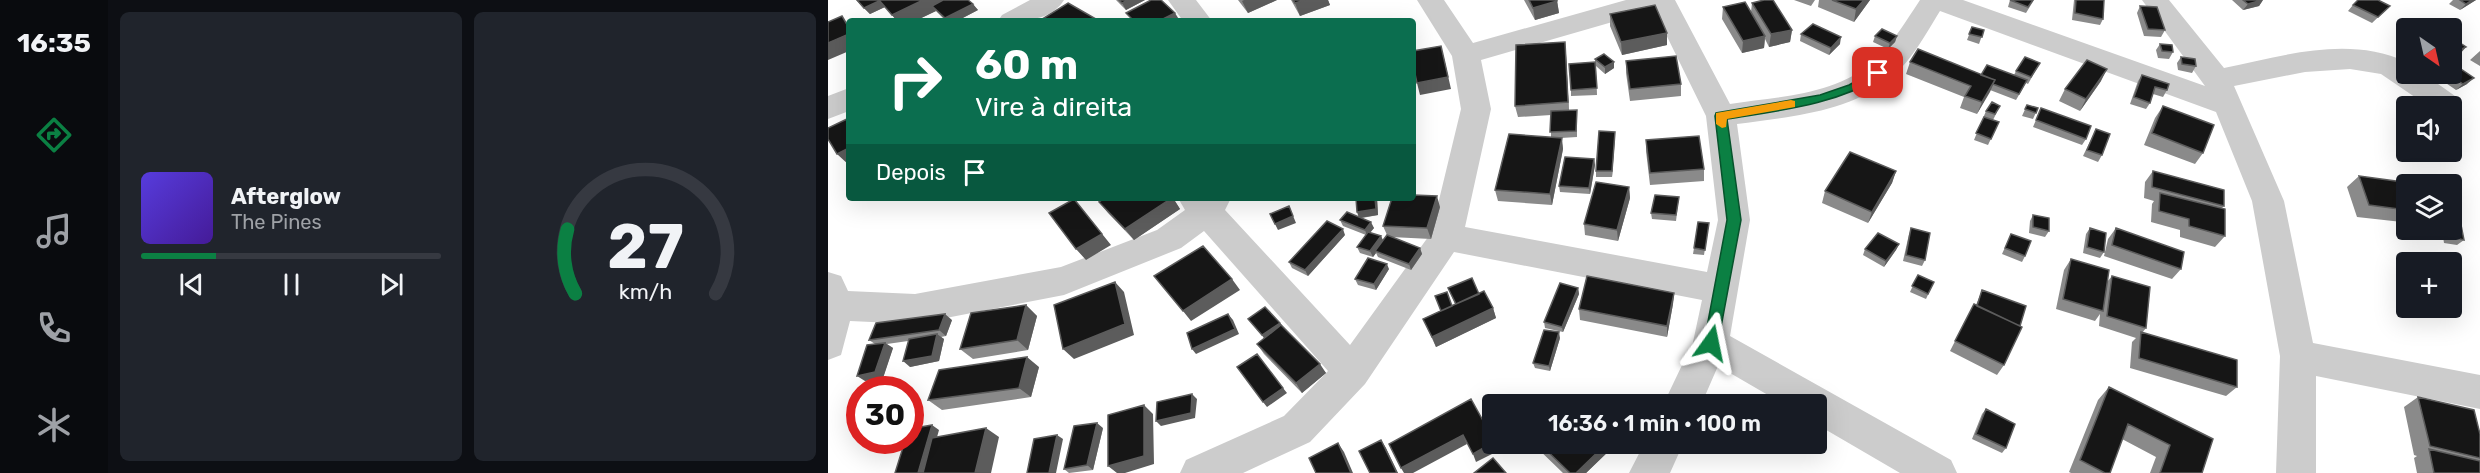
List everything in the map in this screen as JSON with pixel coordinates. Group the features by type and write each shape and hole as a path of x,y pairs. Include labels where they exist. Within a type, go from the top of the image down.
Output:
{"street":[{"path":"1018,18 1051,0"},
{"path":"1181,0 1196,18"},
{"path":"1200,473 1297,429 1352,372 1446,237 1476,109 1466,55 1430,0"},
{"path":"1466,55 1660,0 1721,116 1734,220 1711,343 1687,394"},
{"path":"2155,0 2222,92 2268,201 2298,356 2296,473"},
{"path":"1721,116 1821,99 1854,88 1878,73 1940,1 2222,92 2325,60 2371,60 2394,68 2434,96"},
{"path":"828,108 846,100"},
{"path":"828,344 832,295 915,309 1064,281 1169,239 1206,202 1352,372"},
{"path":"1446,237 1722,289"},
{"path":"1711,343 1937,473"},
{"path":"2298,356 2480,392"},
{"path":"1649,473 1659,454"}],"building":[{"path":"857,0 879,0 879,1 864,8"},
{"path":"879,0 923,0 892,15"},
{"path":"943,0 968,0 973,4 945,18 932,6"},
{"path":"1151,0 1161,0 1175,13 1165,18 1131,18 1126,13"},
{"path":"1529,0 1557,0 1557,1 1533,8"},
{"path":"1773,0 1792,30 1771,34 1752,3"},
{"path":"1832,0 1864,0 1856,9"},
{"path":"2010,0 2033,0 2028,7"},
{"path":"2076,0 2104,0 2103,19 2075,13"},
{"path":"2243,0 2262,0 2248,4"},
{"path":"2358,0 2378,0 2390,6 2378,17 2353,5"},
{"path":"2460,0 2472,0 2466,4"},
{"path":"1745,2 1765,36 1743,41 1723,7"},
{"path":"1068,3 1094,18 1044,18"},
{"path":"1655,5 1667,33 1621,42 1610,14"},
{"path":"2140,6 2157,7 2165,30 2148,29"},
{"path":"842,16 846,23 846,35 828,43 828,22"},
{"path":"1813,24 1841,37 1831,48 1801,34"},
{"path":"1972,27 1984,30 1982,37 1969,34"},
{"path":"1882,29 1897,36 1890,43 1875,36"},
{"path":"1565,42 1568,102 1515,106 1516,45"},
{"path":"2160,44 2172,45 2173,52 2162,51"},
{"path":"1441,46 1448,77 1417,83 1416,50"},
{"path":"1918,49 1995,80 1982,102 1965,96 1971,86 1910,62"},
{"path":"1604,54 1614,62 1605,67 1595,59"},
{"path":"1676,56 1681,84 1630,89 1626,61"},
{"path":"2025,57 2040,63 2031,77 2016,71"},
{"path":"2181,57 2195,59 2196,66 2182,64"},
{"path":"2087,60 2107,69 2086,99 2065,89"},
{"path":"1595,62 1597,88 1571,90 1569,64"},
{"path":"1987,65 2027,80 2019,94 1993,84 1995,80 1981,75"},
{"path":"2462,70 2474,78 2462,83"},
{"path":"2142,75 2169,84 2167,90 2155,87 2150,103 2134,97"},
{"path":"1992,102 2000,106 1995,114 1986,111"},
{"path":"2027,105 2038,108 2036,113 2025,109"},
{"path":"2163,106 2214,125 2203,153 2152,133"},
{"path":"2041,108 2091,126 2086,139 2036,120"},
{"path":"1577,110 1576,131 1550,132 1551,111"},
{"path":"1984,117 1999,122 1991,139 1976,133"},
{"path":"846,119 846,150 837,154 828,139 828,128"},
{"path":"2096,129 2110,134 2102,155 2087,150"},
{"path":"1599,131 1615,132 1612,171 1596,171"},
{"path":"1509,134 1562,138 1550,194 1495,190"},
{"path":"1699,136 1704,169 1650,173 1646,140"},
{"path":"1850,152 1896,171 1872,212 1825,191"},
{"path":"1565,157 1594,159 1589,188 1559,186"},
{"path":"2153,171 2224,190 2224,206 2152,187"},
{"path":"2359,176 2396,181 2396,209 2369,205"},
{"path":"1596,182 1629,187 1617,230 1584,224"},
{"path":"2160,193 2225,209 2225,236 2189,226 2189,219 2159,211"},
{"path":"1416,195 1437,196 1427,228 1383,226 1391,201 1416,201"},
{"path":"1655,195 1679,197 1676,215 1651,213"},
{"path":"1070,201 1076,201 1102,234 1076,249 1049,213"},
{"path":"1100,201 1167,201 1125,229 1099,202"},
{"path":"1356,201 1375,201 1376,209 1357,212"},
{"path":"1289,206 1293,216 1275,224 1270,214"},
{"path":"1347,212 1371,222 1365,230 1340,220"},
{"path":"2033,215 2049,218 2049,231 2033,227"},
{"path":"1327,221 1343,229 1305,270 1289,262"},
{"path":"1698,222 1709,223 1705,250 1694,248"},
{"path":"1911,228 1930,233 1925,260 1906,255"},
{"path":"2090,228 2106,233 2104,252 2087,247"},
{"path":"2116,228 2184,252 2181,269 2112,245"},
{"path":"1368,232 1381,236 1370,251 1357,247"},
{"path":"1878,233 1899,244 1886,261 1865,249"},
{"path":"2011,234 2031,241 2025,256 2005,248"},
{"path":"1387,235 1420,248 1409,264 1375,251"},
{"path":"1203,246 1232,279 1183,311 1154,276"},
{"path":"1368,258 1387,264 1374,284 1355,279"},
{"path":"2071,259 2109,270 2103,311 2063,299"},
{"path":"1918,275 1934,282 1928,294 1912,286"},
{"path":"1587,276 1674,293 1667,326 1579,309"},
{"path":"2112,276 2150,287 2146,328 2107,316"},
{"path":"1472,278 1479,294 1456,304 1448,288"},
{"path":"1115,282 1125,324 1063,349 1054,305"},
{"path":"1560,283 1578,288 1562,327 1544,322"},
{"path":"1982,290 2026,306 2020,326 1977,306"},
{"path":"1484,291 1493,308 1432,337 1423,319"},
{"path":"1447,292 1452,306 1441,311 1435,296"},
{"path":"1974,304 2022,327 2004,365 1955,341"},
{"path":"1026,305 1017,340 960,349 971,313"},
{"path":"1265,307 1280,323 1262,335 1248,319"},
{"path":"945,314 939,330 869,340 876,323"},
{"path":"1228,314 1235,329 1192,349 1187,333"},
{"path":"1281,325 1320,364 1296,383 1257,344"},
{"path":"1544,330 1559,332 1549,366 1533,363"},
{"path":"2141,332 2237,360 2237,387 2139,358"},
{"path":"937,334 932,356 903,361 909,339"},
{"path":"885,343 875,372 857,376 867,345"},
{"path":"1257,354 1283,388 1263,402 1237,367"},
{"path":"1027,357 1019,388 928,400 939,370"},
{"path":"2109,387 2213,439 2202,473 2160,473 2170,445 2128,424 2110,473 2105,473 2080,460"},
{"path":"1192,394 1191,413 1156,421 1157,402"},
{"path":"2418,397 2474,410 2480,434 2480,458 2430,446"},
{"path":"1471,399 1482,419 1482,449 1473,454 1463,435 1401,468 1389,444"},
{"path":"1144,405 1144,456 1108,466 1108,415"},
{"path":"1986,409 2015,424 2006,448 1976,434"},
{"path":"1097,423 1087,465 1064,469 1074,426"},
{"path":"932,425 924,452 924,426"},
{"path":"986,428 975,473 923,473 932,438"},
{"path":"1057,435 1049,473 1027,473 1034,439"},
{"path":"1381,440 1397,473 1370,473 1359,451"},
{"path":"1338,443 1351,473 1316,473 1309,458"},
{"path":"2429,449 2480,461 2480,473 2434,473"},
{"path":"901,454 924,454 918,473 895,473"},
{"path":"1550,454 1596,454 1576,473 1570,473"},
{"path":"1493,458 1506,473 1474,473"}],"slow traffic":[{"path":"1722,124 1721,116 1791,104"}],"route":[{"path":"1711,343 1734,220 1721,116 1821,99 1854,88 1878,73"}]}
